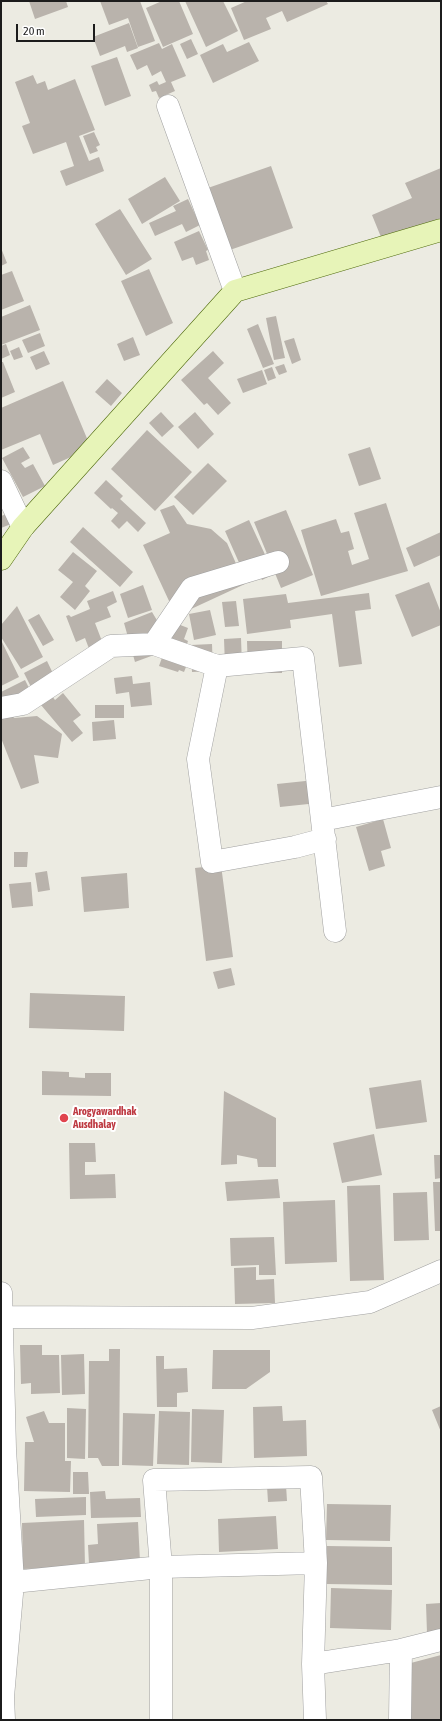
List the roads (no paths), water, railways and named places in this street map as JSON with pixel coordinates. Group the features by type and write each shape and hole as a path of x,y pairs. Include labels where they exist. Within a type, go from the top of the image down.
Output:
{"street":[{"path":"171,114 235,291"},
{"path":"1,559 23,527 235,291 441,230"},
{"path":"1,481 23,527"},
{"path":"154,644 192,588 278,562"},
{"path":"1,708 23,704 111,646 154,644 217,666 303,658 335,930"},
{"path":"217,666 198,759 212,862 296,847 324,830 441,797"},
{"path":"2,1317 252,1318 370,1302 441,1271"},
{"path":"1,1293 3,1449 13,1582 2,1698 4,1720"},
{"path":"161,1720 161,1567 154,1480 311,1477 316,1563 313,1664 314,1720"},
{"path":"13,1582 161,1567 316,1563"},
{"path":"313,1664 401,1650 441,1640"},
{"path":"400,1720 401,1650"}],"place":[{"name":"Arogyawardhak Ausdhalay","path":"64,1118"}]}
